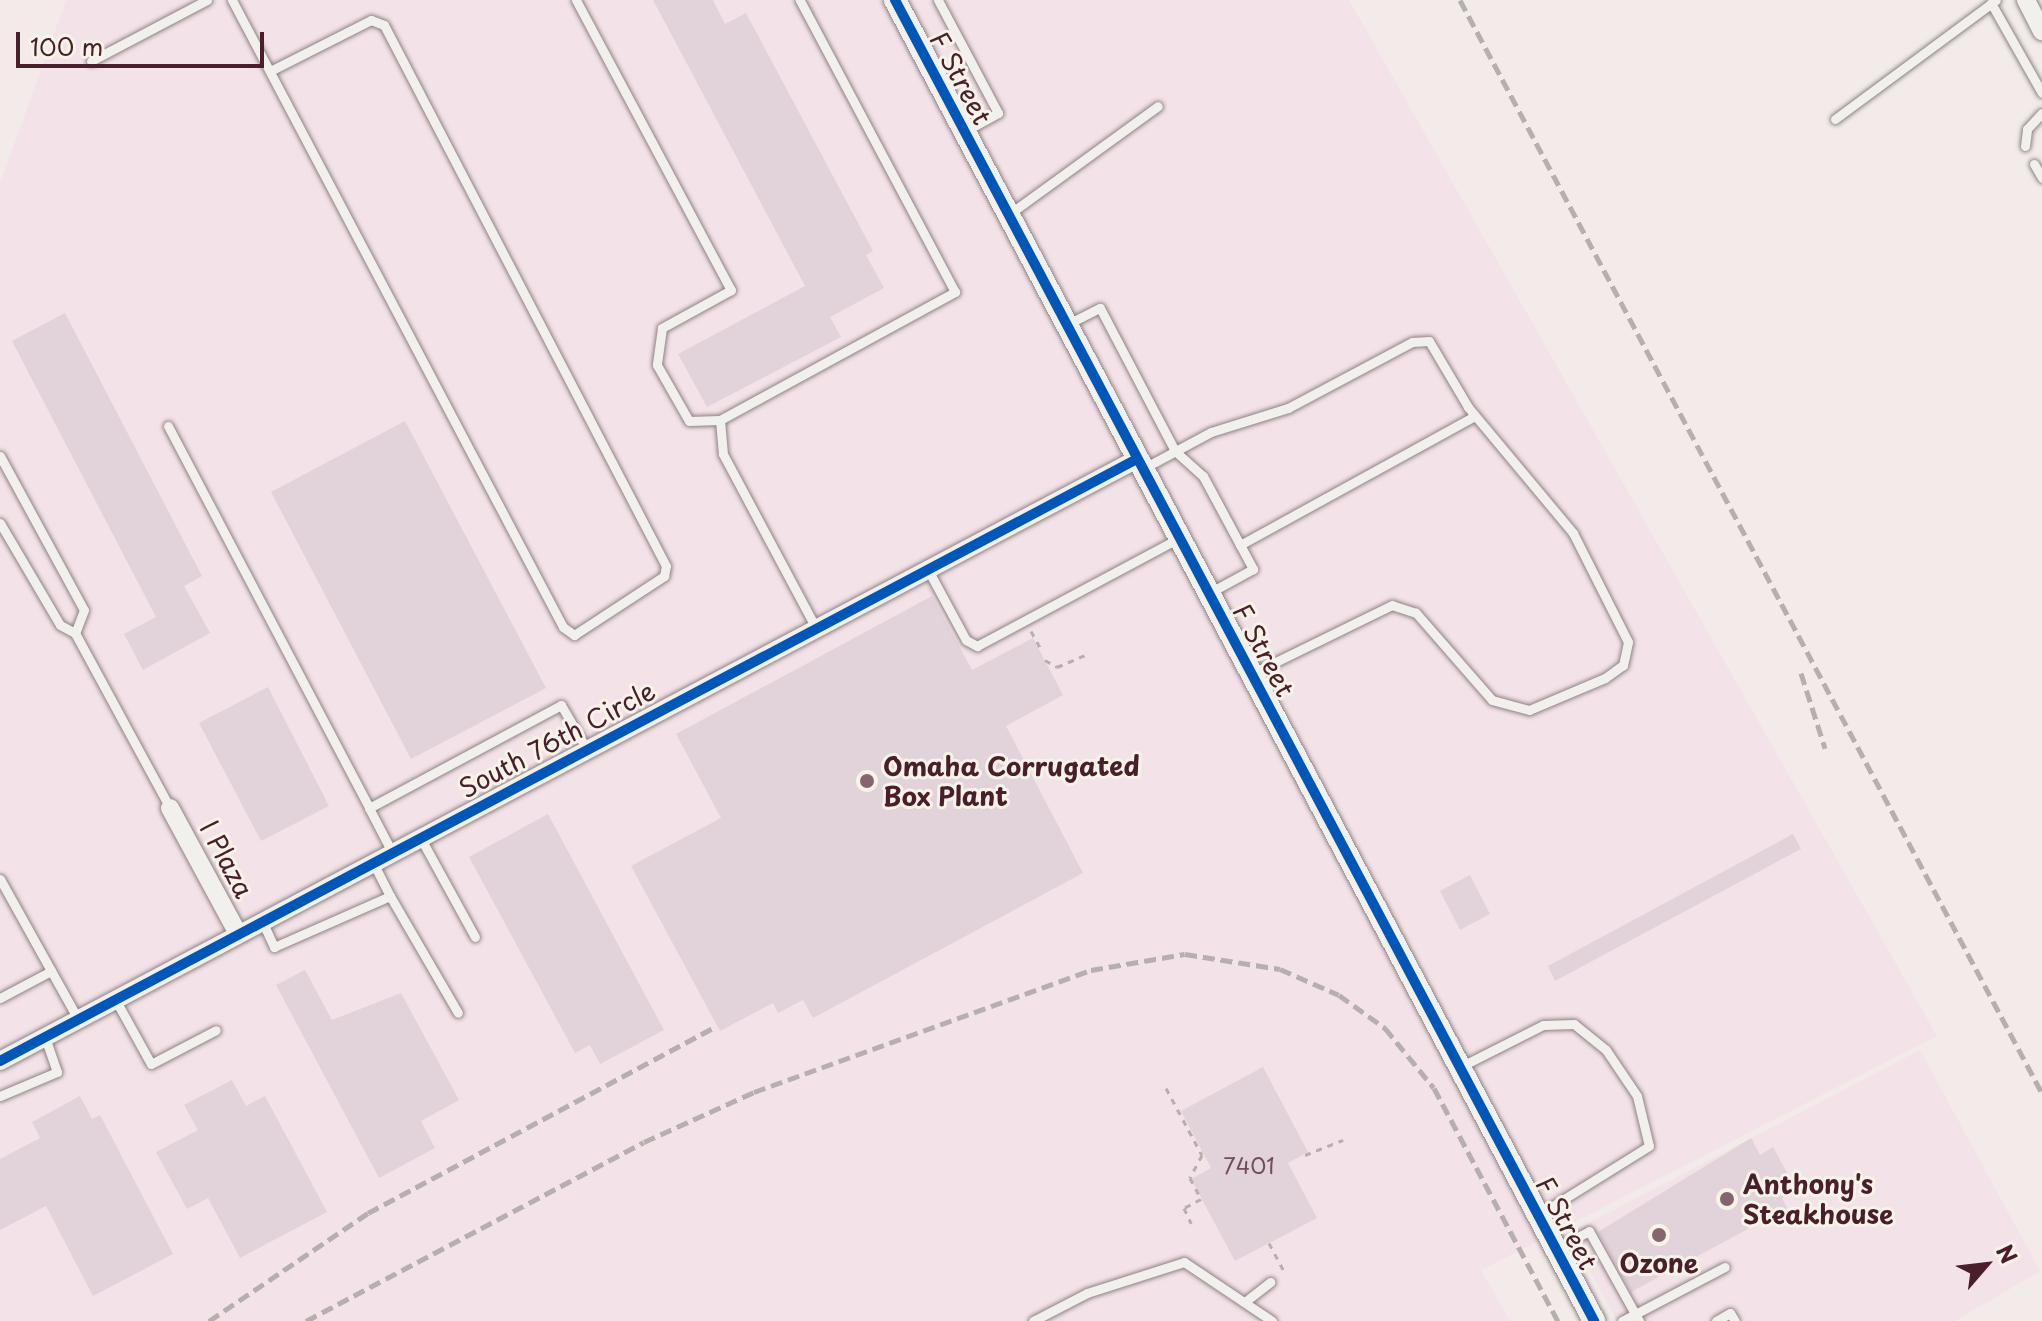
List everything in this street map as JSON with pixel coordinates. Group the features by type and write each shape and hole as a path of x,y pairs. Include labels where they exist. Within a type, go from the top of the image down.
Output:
{"street":[{"name":"F Street","path":"895,0 1594,1321"},
{"path":"2026,0 2042,31"},
{"name":"South 76th Circle","path":"0,1061 926,567 1138,464"},
{"name":"I Plaza","path":"170,808 238,934"}],"lane":[{"path":"91,61 207,0"},
{"path":"232,0 563,627 574,635 664,576 666,566 384,25 371,20 270,71"},
{"path":"576,0 731,290 662,328 657,365 689,421 720,420 955,292 800,0"},
{"path":"938,0 998,113 964,132"},
{"path":"1835,119 1993,2 2042,93"},
{"path":"1008,215 1158,106"},
{"path":"2025,146 2027,129 2042,113"},
{"path":"2034,164 2042,178"},
{"path":"1066,325 1100,308 1175,451 1203,476 1253,569 1209,593"},
{"path":"1138,464 1288,408 1412,342 1429,341 1475,416 1573,533 1628,642 1623,665 1529,710 1492,700 1416,613 1392,605 1251,674"},
{"path":"1240,545 1475,416"},
{"path":"720,420 723,454 815,626"},
{"path":"168,426 392,852"},
{"path":"0,456 84,610 75,633"},
{"path":"0,523 60,625 75,633 170,808"},
{"path":"926,567 966,640 977,646 1179,538"},
{"path":"369,808 561,705 586,748"},
{"path":"420,837 475,937"},
{"path":"372,862 458,1013"},
{"path":"0,879 78,1019"},
{"path":"262,921 274,947 301,941 390,896"},
{"path":"0,998 51,971"},
{"path":"115,999 151,1064 216,1030"},
{"path":"1460,1067 1543,1025 1574,1024 1606,1050 1637,1096 1649,1146 1636,1161 1538,1215"},
{"path":"0,1096 57,1072 45,1037"},
{"path":"1556,1249 1589,1231 1637,1318"},
{"path":"1033,1321 1087,1293 1184,1262 1272,1321"},
{"path":"1622,1321 1637,1318 1725,1267"},
{"path":"1246,1301 1270,1282"},
{"path":"1716,1321 1730,1313 1735,1321"}],"path":[{"path":"1030,628 1041,649"},
{"path":"1045,660 1057,667 1090,653"},
{"path":"1166,1088 1202,1155 1190,1178 1201,1199 1184,1208 1191,1223"},
{"path":"1305,1155 1343,1140"},
{"path":"1269,1243 1285,1273"}],"shaded area":[{"path":"66,0 1349,0 1937,1036 1481,1270 1510,1321 0,1321 0,184"},
{"path":"1920,1050 2040,1271 1955,1321 1617,1321 1570,1233"}],"building":[{"path":"653,0 713,0 725,24 746,13 873,251 866,255 884,288 830,317 841,337 707,407 678,354 805,286"},
{"path":"65,313 202,576 184,586 210,633 143,670 124,634 156,617 12,341"},
{"path":"405,421 546,688 411,759 271,492"},
{"name":"Omaha Corrugated Box Plant","path":"932,596 972,670 1033,638 1063,695 1006,726 1083,873 813,1018 803,1000 778,1013 773,1003 720,1031 631,866 721,818 676,734"},
{"path":"268,687 329,806 261,841 199,723"},
{"path":"548,814 664,1030 600,1064 590,1045 575,1053 469,857"},
{"path":"1793,834 1801,849 1555,981 1548,966"},
{"path":"1470,875 1490,914 1460,930 1440,891"},
{"path":"305,970 332,1020 401,993 459,1100 421,1121 435,1148 379,1178 276,985"},
{"path":"1263,1067 1308,1152 1288,1163 1317,1218 1235,1261 1191,1179 1211,1168 1181,1111"},
{"path":"232,1080 246,1106 265,1096 327,1212 240,1258 208,1198 187,1209 156,1152 198,1130 184,1105"},
{"path":"80,1096 92,1119 100,1115 173,1254 93,1296 46,1206 0,1230 0,1159 40,1138 32,1122"},
{"path":"1751,1138 1760,1155 1773,1147 1797,1191 1782,1198 1787,1208 1631,1292 1598,1232"}],"railway":[{"path":"1460,0 2042,1093"},
{"path":"1801,673 1825,748"},
{"path":"306,1321 644,1142 754,1092 1091,970 1185,954 1280,969 1339,995 1385,1028 1434,1088 1558,1321"},
{"path":"209,1321 368,1213 715,1027"}],"cycle path":[{"path":"895,0 1594,1321"},
{"path":"0,1061 1135,460"}],"place":[{"name":"Omaha Corrugated Box Plant","path":"867,781"},
{"name":"Anthony's Steakhouse","path":"1727,1199"},
{"name":"Ozone","path":"1659,1235"}]}
